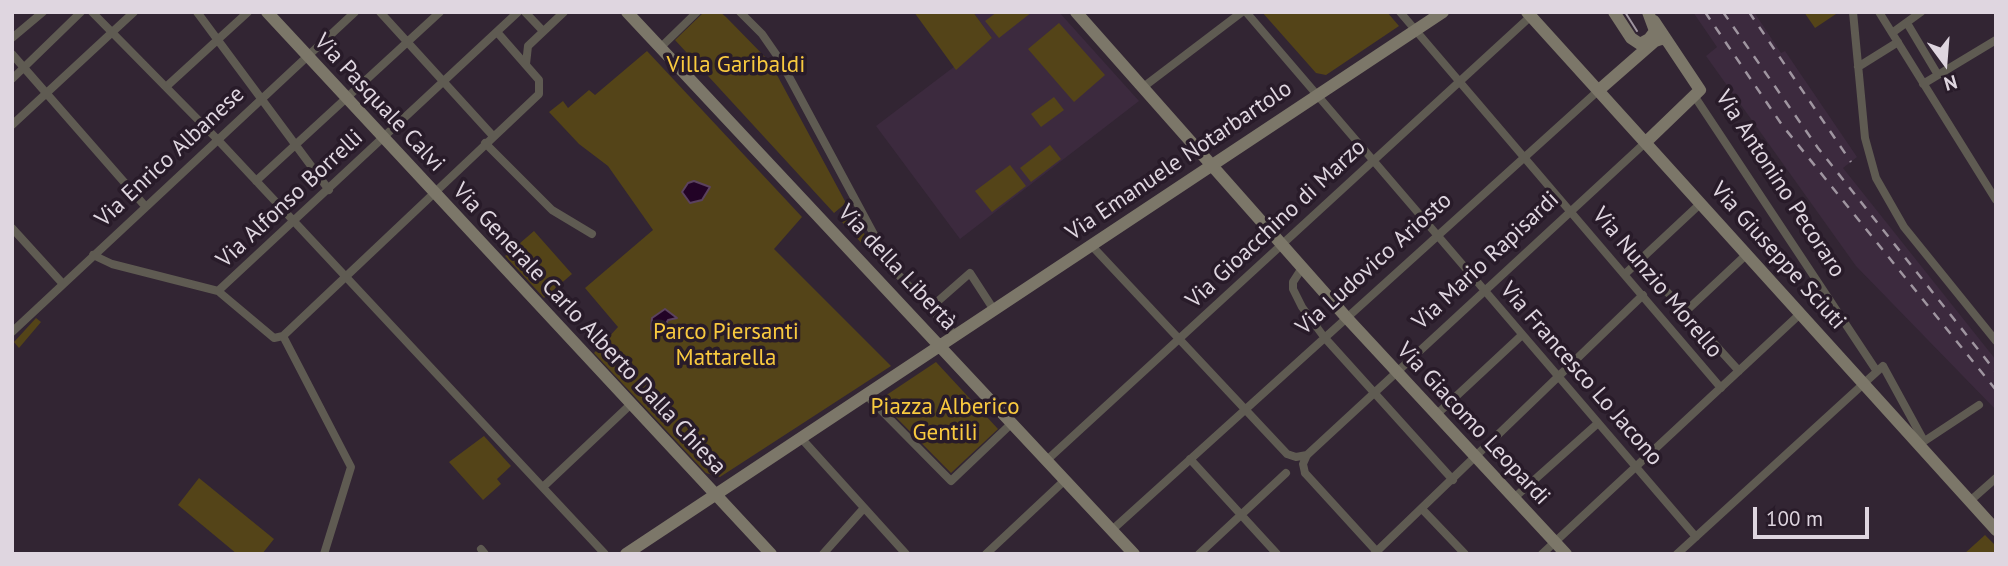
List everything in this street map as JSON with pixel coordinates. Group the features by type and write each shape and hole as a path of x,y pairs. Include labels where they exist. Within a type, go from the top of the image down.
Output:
{"street":[{"path":"12,38 43,12"},
{"path":"12,79 81,12"},
{"path":"92,12 114,31 218,139 605,554"},
{"path":"12,125 134,12"},
{"path":"197,12 329,190"},
{"path":"167,86 248,12"},
{"name":"Via Pasquale Calvi","path":"267,12 432,192"},
{"name":"Via Enrico Albanese","path":"12,332 355,12"},
{"path":"380,12 493,136"},
{"path":"256,181 440,12"},
{"path":"504,12 510,20"},
{"name":"Via Alfonso Borrelli","path":"218,291 295,223 518,12"},
{"path":"525,12 543,32"},
{"path":"526,64 524,58 528,46 564,12"},
{"name":"Via della Libertà","path":"627,12 1112,530 1127,551"},
{"path":"661,47 697,12"},
{"path":"740,12 749,16 785,69 892,268 955,335"},
{"path":"1142,88 1244,12"},
{"name":"Via Francesco Lo Jacono","path":"1244,12 1696,537"},
{"name":"Via Nunzio Morello","path":"1400,12 1721,388"},
{"name":"Via Emanuele Notarbartolo","path":"626,554 1443,12"},
{"path":"1614,12 1631,38 1634,50 1628,63"},
{"path":"1853,12 1866,145 1881,191 1904,227 1996,341"},
{"path":"1879,12 1996,200"},
{"path":"1892,33 1921,12"},
{"name":"Via Giacomo Leopardi","path":"1082,14 1142,88 1396,373 1566,554"},
{"name":"Via Gioacchino di Marzo","path":"1047,460 1460,83 1529,14"},
{"name":"Via Giuseppe Sciuti","path":"1529,14 1922,443 1996,530"},
{"path":"1631,38 1640,44 1649,39 1656,31 1651,17"},
{"name":"Via Antonino Pecoraro","path":"1651,17 1698,85 1700,90 1695,97 1876,370 1883,366 1922,443"},
{"path":"1906,23 1938,75"},
{"path":"93,256 112,264 218,291 274,338 283,336 432,192 539,94 538,80 497,32"},
{"name":"Via Ludovico Ariosto","path":"1112,530 1628,63 1659,38 1668,42"},
{"path":"1923,84 1996,40"},
{"path":"1858,68 1898,42"},
{"path":"12,54 145,206"},
{"name":"Via Mario Rapisardi","path":"1307,455 1695,97"},
{"path":"485,143 552,210 592,234"},
{"name":"Via Generale Carlo Alberto Dalla Chiesa","path":"432,192 631,405 718,493 771,554"},
{"path":"1625,274 1701,203"},
{"path":"12,228 63,284"},
{"path":"1091,245 1287,454 1296,457 1307,455"},
{"path":"1685,312 1747,254"},
{"name":"Via Nunzio Morello","path":"1639,261 1739,371"},
{"path":"1302,268 1296,274 1293,289 1324,337 1453,480"},
{"path":"929,309 970,274 994,310"},
{"path":"1307,455 1303,464 1305,474 1377,553 1643,295"},
{"path":"1542,554 1801,313"},
{"path":"1436,415 1522,335"},
{"path":"283,336 351,467 324,554"},
{"path":"1678,554 1876,370"},
{"path":"866,395 951,481 1012,423"},
{"path":"543,487 631,405"},
{"path":"1922,443 1979,405"},
{"path":"1514,498 1597,424"},
{"path":"801,438 906,554"},
{"path":"1199,554 1286,472 1289,463 1287,454"},
{"path":"1190,459 1277,554"},
{"path":"1286,472 1305,474"},
{"path":"1970,501 1996,478"},
{"path":"986,554 1065,480"},
{"path":"718,493 779,554"},
{"path":"823,554 864,508"},
{"path":"1422,509 1465,554"}],"shaded area":[{"path":"973,12 1059,12 1139,101 960,239 876,126 992,38"},
{"path":"1693,12 1754,12 1781,53 1785,51 1857,157 1843,168 1996,360 1996,410 1856,266 1706,56 1717,47"},
{"path":"694,181 710,187 702,200 690,203 682,192 688,183"},
{"path":"665,309 677,318 668,320 662,331 655,333 651,329 652,318"}],"green space":[{"name":"Villa Garibaldi","path":"704,12 720,12 770,62 846,203 834,213 675,40"},
{"path":"914,12 973,12 992,38 956,70"},
{"path":"997,12 1032,12 999,38 985,21"},
{"path":"1262,12 1387,12 1399,26 1326,75 1316,73"},
{"path":"1804,12 1839,12 1815,28"},
{"path":"1059,23 1105,75 1074,102 1028,49"},
{"name":"Parco Piersanti Mattarella","path":"647,51 802,217 774,249 891,366 720,477 706,473 594,353 618,327 585,288 653,230 608,166 579,144 549,112 563,101 568,108 589,90 595,95"},
{"path":"1054,97 1064,110 1041,127 1031,114"},
{"path":"1050,145 1061,159 1031,182 1020,168"},
{"path":"1010,165 1026,186 992,212 975,191"},
{"path":"852,214 881,261 880,263 842,222"},
{"path":"534,231 572,274 544,298 505,256"},
{"path":"36,318 41,322 19,348 14,342"},
{"name":"Piazza Alberico Gentili","path":"936,362 998,429 951,473 879,400"},
{"path":"484,436 511,466 497,479 501,484 483,500 449,462"},
{"path":"199,478 274,539 262,554 237,554 178,505"},
{"path":"1985,535 1996,546 1996,554 1964,554"}],"tram line":[{"path":"1625,12 1637,31"}],"railway":[{"path":"1705,12 1782,125 1996,390"},
{"path":"1723,12 1818,148 1996,372"},
{"path":"1749,12 1851,162"}]}
